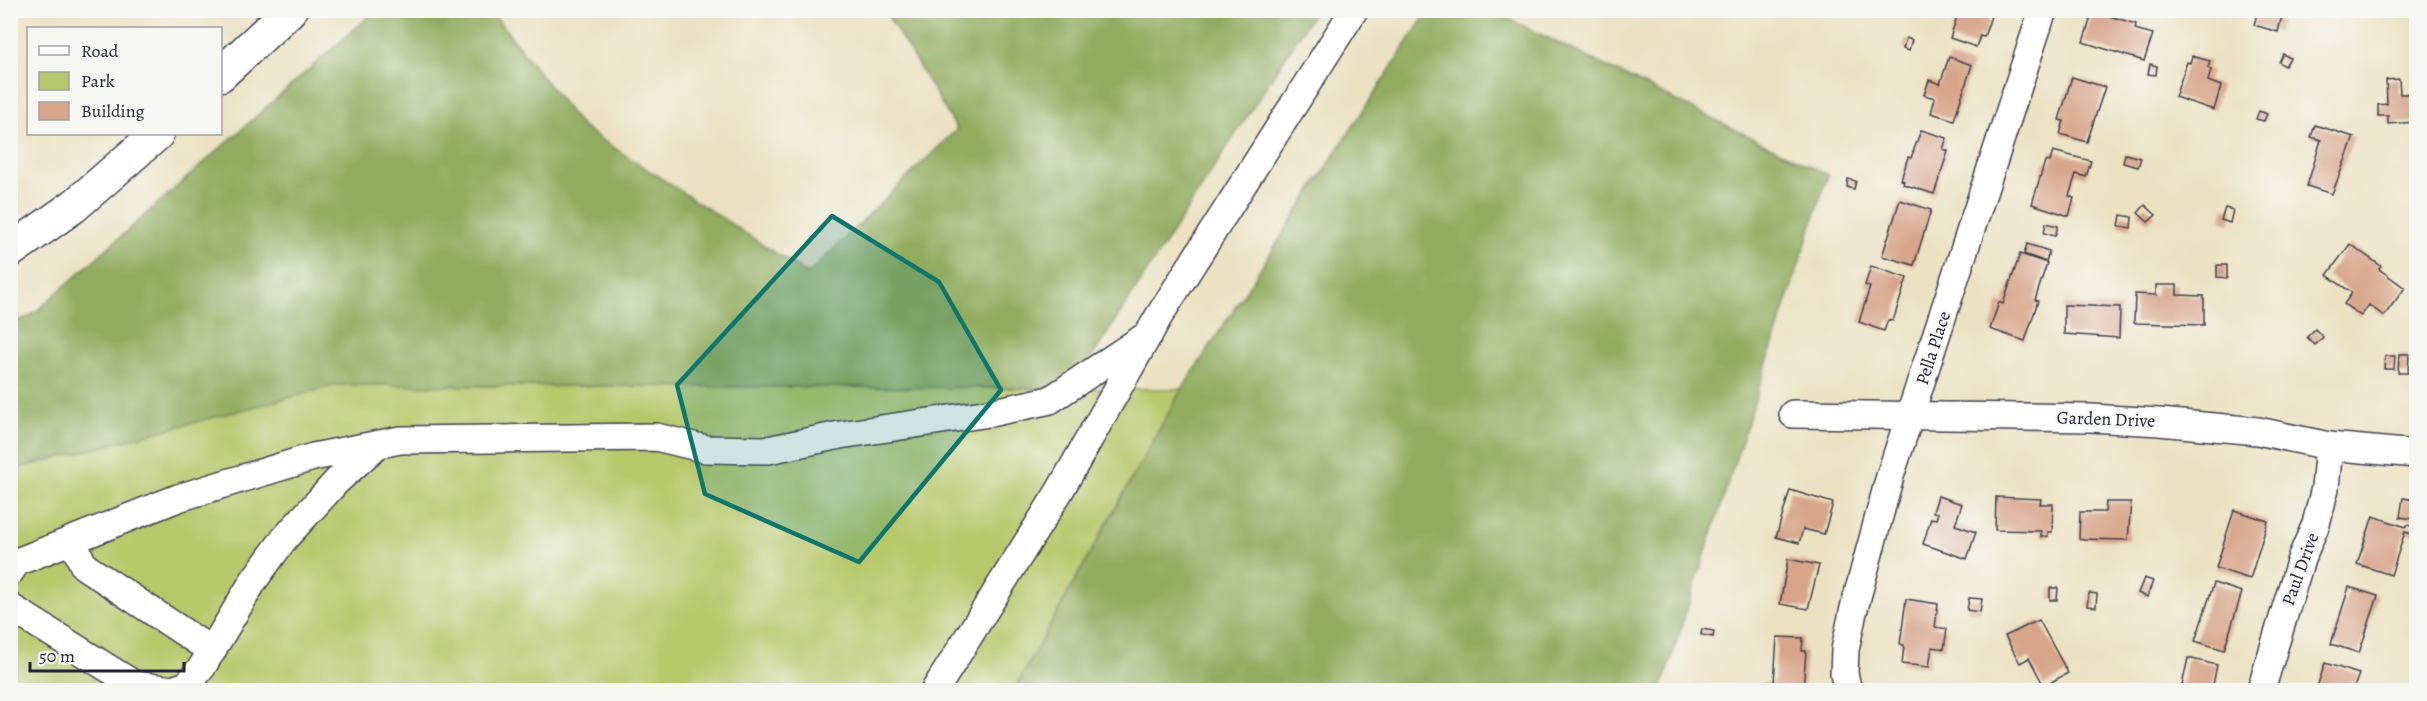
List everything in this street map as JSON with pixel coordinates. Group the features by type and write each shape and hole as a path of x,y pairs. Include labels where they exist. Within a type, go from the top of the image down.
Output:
{"main road":[{"path":"222,73 290,10"},
{"path":"10,251 74,206 156,135"}],"street":[{"path":"935,690 1059,492 1149,334 1354,10"},
{"name":"Pella Place","path":"1848,690 1844,674 1845,650 1890,476 2043,10"},
{"path":"10,572 16,562 178,498 313,457 400,440 656,437 706,449 768,450 840,435 990,413 1050,400 1149,334"},
{"name":"Garden Drive","path":"1793,414 2091,418 2205,425 2258,431 2329,446 2416,454"},
{"path":"10,607 135,685 172,690 187,685 202,668 254,580 284,539 337,481 378,445"},
{"name":"Paul Drive","path":"2261,690 2301,559 2316,524 2325,488 2329,446"},
{"path":"72,540 84,566 212,651"}],"highlighted area":[{"path":"832,216 939,282 1001,390 859,562 705,494 677,385"}],"green space":[{"path":"375,11 491,11 582,127 808,274 957,129 885,11 1315,11 1072,388 337,385 11,470 11,324 32,315"},
{"path":"1428,11 1493,11 1828,175 1661,690 1014,690 1182,389"},
{"path":"337,385 1182,389 1014,690 11,690 11,470"}],"building":[{"path":"1959,10 1993,10 1984,37 1980,36 1976,47 1950,38"},
{"path":"2258,10 2288,10 2287,13 2283,12 2278,32 2254,25"},
{"path":"2093,11 2136,24 2135,29 2153,34 2144,61 2083,42"},
{"path":"1906,38 1912,40 1909,51 1903,49"},
{"path":"2283,54 2290,58 2285,66 2279,62"},
{"path":"2192,56 2210,61 2208,68 2211,70 2208,81 2221,86 2214,110 2175,97 2187,62 2190,63"},
{"path":"1949,57 1972,65 1954,120 1931,113 1935,98 1924,95 1929,80 1940,84"},
{"path":"2150,64 2157,66 2156,75 2148,74"},
{"path":"2072,77 2105,87 2087,142 2060,134 2064,121 2059,120"},
{"path":"2399,79 2400,94 2416,94 2416,122 2388,124 2388,116 2378,116 2378,105 2387,104 2386,80"},
{"path":"2259,111 2267,114 2264,121 2256,119"},
{"path":"2315,125 2354,137 2332,194 2307,186 2321,140 2311,137"},
{"path":"1921,130 1947,138 1943,149 1948,151 1934,194 1903,184 1904,181 1901,180 1908,157 1911,158"},
{"path":"2053,151 2091,161 2086,177 2076,174 2069,196 2074,198 2069,216 2032,204 2045,161 2050,162"},
{"path":"2125,154 2141,158 2138,167 2123,163"},
{"path":"1848,179 1856,181 1854,189 1847,187"},
{"path":"1900,200 1931,210 1914,265 1882,256"},
{"path":"2145,205 2156,215 2148,222 2138,213"},
{"path":"2225,208 2233,210 2230,223 2221,220"},
{"path":"2121,215 2132,217 2131,228 2119,226"},
{"path":"2046,223 2058,226 2055,236 2044,233"},
{"path":"2027,244 2049,251 2046,262 2024,254"},
{"path":"2350,244 2381,266 2379,269 2405,288 2384,316 2369,305 2361,316 2344,304 2352,293 2327,275"},
{"path":"2020,254 2047,263 2025,341 1990,329 1999,302 2003,304"},
{"path":"2217,265 2227,265 2227,278 2217,277"},
{"path":"1871,266 1907,278 1893,321 1888,320 1884,331 1859,322 1870,287 1865,285"},
{"path":"2156,285 2177,285 2177,295 2204,296 2204,325 2134,323 2135,294 2156,295"},
{"path":"2064,305 2120,307 2119,338 2064,334"},
{"path":"2315,329 2323,337 2315,345 2307,337"},
{"path":"2399,354 2409,354 2408,373 2398,373"},
{"path":"2385,356 2395,356 2394,369 2384,369"},
{"path":"1790,490 1833,503 1824,534 1803,529 1799,543 1776,537"},
{"path":"1938,496 1962,504 1955,525 1976,532 1967,559 1923,544 1931,518 1936,519 1938,513 1933,512"},
{"path":"1996,497 2041,499 2040,504 2053,504 2052,532 2048,532 2048,537 2041,537 2041,531 1995,530"},
{"path":"2403,498 2416,500 2413,519 2400,517"},
{"path":"2106,502 2131,502 2128,540 2079,539 2080,512 2105,512"},
{"path":"2234,510 2268,521 2250,579 2216,568"},
{"path":"2373,516 2406,527 2407,525 2416,527 2414,535 2405,532 2391,575 2357,564"},
{"path":"1788,559 1819,565 1808,609 1780,604"},
{"path":"2144,578 2153,581 2147,597 2138,593"},
{"path":"2214,583 2242,592 2224,650 2195,641"},
{"path":"2349,587 2378,596 2359,653 2331,644"},
{"path":"2050,588 2058,588 2057,600 2050,600"},
{"path":"2089,593 2097,594 2096,607 2087,606"},
{"path":"1969,598 1982,599 1980,612 1967,610"},
{"path":"1906,599 1938,604 1935,627 1947,629 1944,649 1932,647 1929,667 1902,664 1904,645 1900,644"},
{"path":"2039,620 2068,673 2044,686 2029,658 2020,663 2005,636"},
{"path":"1702,629 1714,631 1713,637 1701,635"},
{"path":"1777,637 1803,638 1802,651 1806,651 1803,690 1763,690 1764,682 1774,683"},
{"path":"2188,658 2217,665 2212,690 2181,690"},
{"path":"2325,663 2359,674 2353,690 2316,690"}]}
